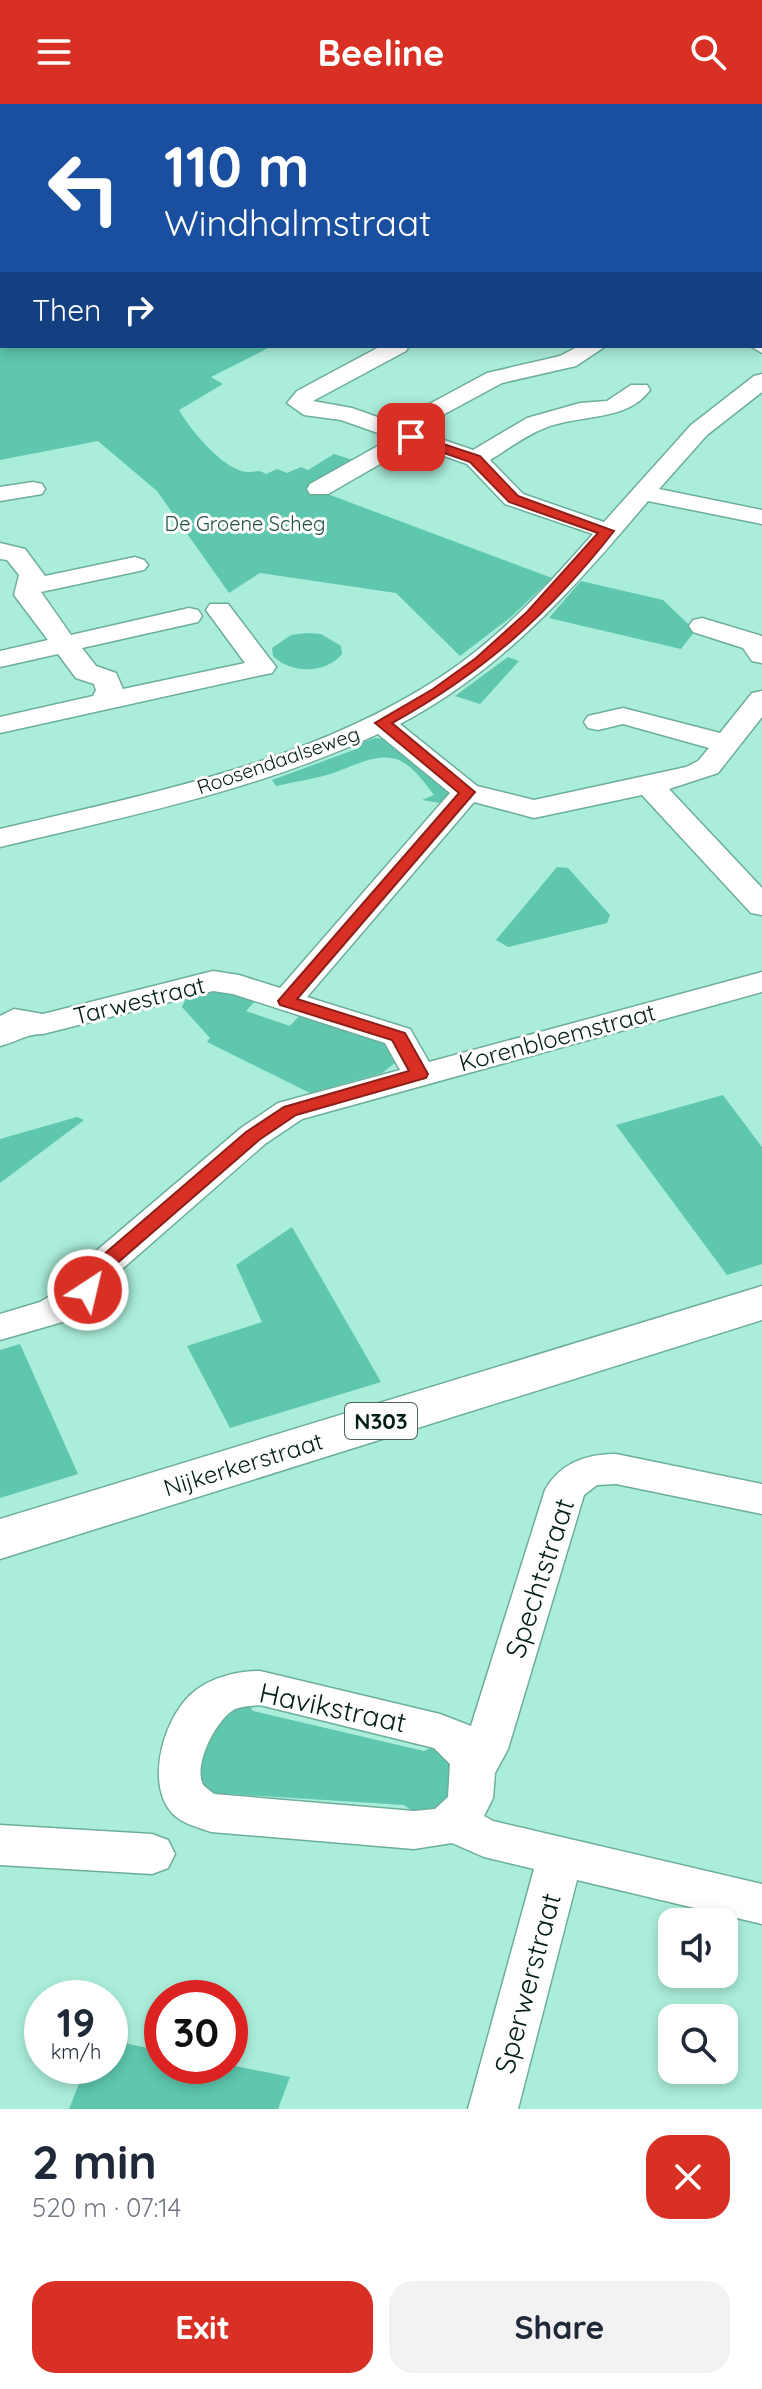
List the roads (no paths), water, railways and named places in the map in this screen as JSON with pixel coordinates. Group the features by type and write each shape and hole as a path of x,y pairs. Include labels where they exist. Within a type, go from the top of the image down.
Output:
{"main road":[{"name":"Nijkerkerstraat","path":"0,1539 762,1303"}],"street":[{"path":"394,348 305,396 299,403 312,410 344,413 475,459 514,499 607,531"},
{"path":"319,489 468,390 495,378 568,361 591,348"},
{"name":"Roosendaalseweg","path":"0,838 229,782 382,723 438,692 482,661 532,615 692,437 762,381"},
{"path":"475,459 535,423 580,410 613,407 639,390"},
{"path":"0,494 33,489"},
{"path":"644,493 762,517"},
{"path":"0,551 16,554 32,575 27,595 86,672 106,679 110,690 103,702"},
{"path":"28,587 135,565"},
{"path":"0,725 262,667 219,610"},
{"path":"0,659 189,616"},
{"path":"702,626 759,645"},
{"path":"382,723 467,792 534,809 696,773 717,760 762,699"},
{"path":"598,722 623,716 728,744"},
{"path":"649,785 762,906"},
{"path":"419,1074 398,1036 286,1001 467,792"},
{"name":"Korenbloemstraat","path":"0,1327 53,1312 88,1290 108,1261 253,1136 290,1111 762,982"},
{"name":"Tarwestraat","path":"0,1036 12,1029 14,1019 28,1024 43,1024 201,983 239,985 286,1001"},
{"name":"Spechtstraat","path":"474,1771 486,1749 565,1490 573,1479 600,1468 616,1469 762,1499"},
{"name":"Havikstraat","path":"454,1822 431,1830 414,1830 215,1814 189,1799 179,1785 178,1763 198,1715 207,1705 233,1691 260,1688 440,1732 462,1745 471,1758 474,1771"},
{"path":"474,1771 465,1811 454,1822 484,1838 762,1904"},
{"path":"0,1845 152,1854"},
{"name":"Sperwerstraat","path":"493,2109 560,1857"}],"park label":[{"name":"De Groene Scheg","path":"245,523"}]}
